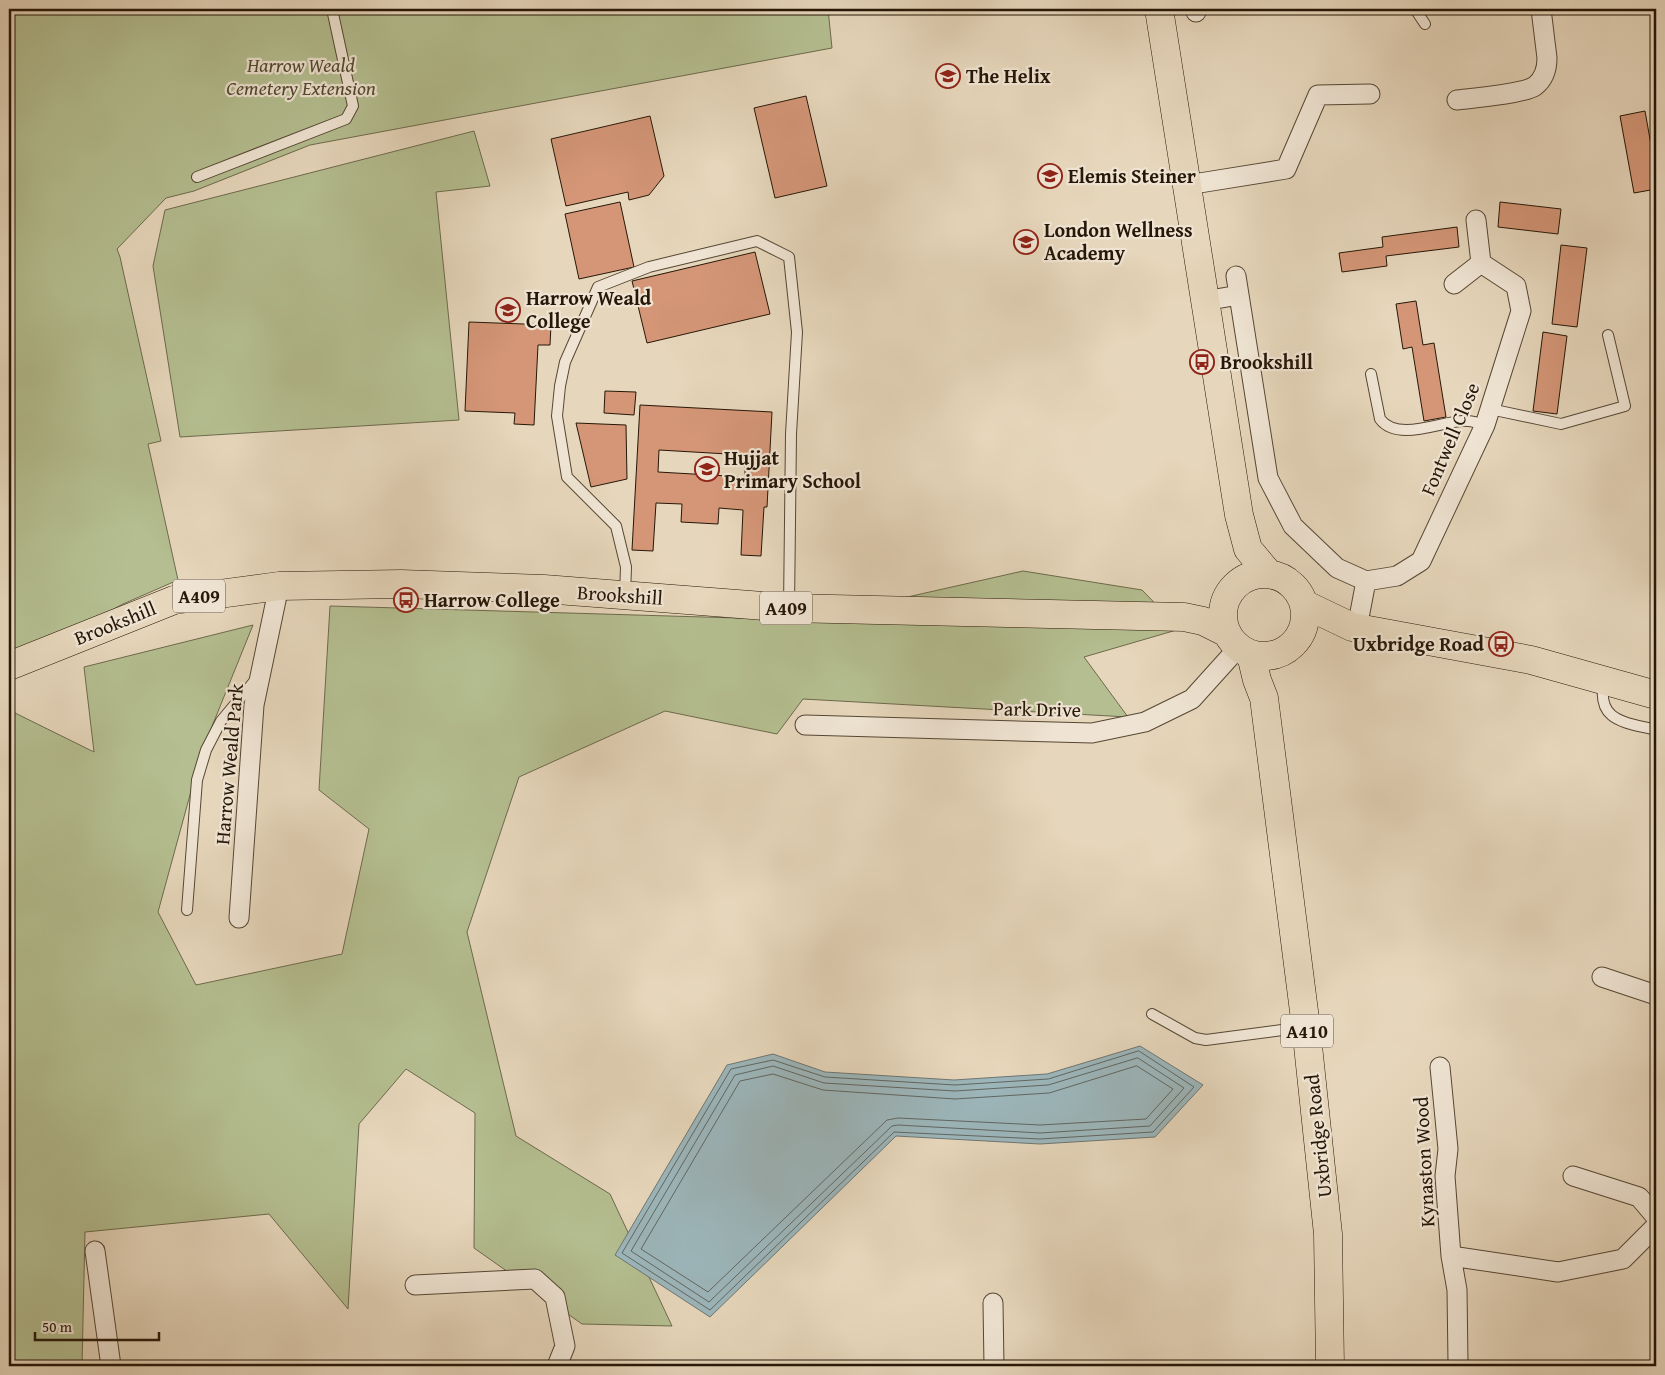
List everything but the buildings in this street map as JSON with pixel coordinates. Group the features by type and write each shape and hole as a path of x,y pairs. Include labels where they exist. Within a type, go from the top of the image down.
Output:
{"main road":[{"path":"1159,9 1232,480 1248,549 1269,574"},
{"path":"1240,580 1257,574 1269,574 1288,581 1298,591 1304,604 1305,618 1300,636 1291,648 1278,655 1265,657 1238,645 1222,618 1224,604 1230,591 1240,580 1248,549"},
{"name":"Brookshill","path":"9,666 174,600 280,586 401,584 544,589 789,608 1184,617 1203,614 1224,604"},
{"path":"1304,604 1354,628 1531,660 1656,695"},
{"name":"Brookshill","path":"1184,617 1203,621 1238,645"},
{"path":"1300,636 1354,628"},
{"name":"Uxbridge Road","path":"1238,645 1257,680 1264,698 1306,1027 1328,1234 1330,1366"},
{"name":"Uxbridge Road","path":"1264,698 1278,655"}],"street":[{"path":"1458,100 1529,89 1541,80 1547,66 1547,58 1540,9"},
{"path":"1187,185 1286,169 1318,95 1370,94"},
{"path":"1454,284 1481,264 1476,220"},
{"name":"Fontwell Close","path":"1366,581 1397,576 1421,561 1487,417 1521,311 1516,286 1481,264"},
{"path":"1236,276 1268,478 1293,526 1337,568 1366,581 1354,628"},
{"path":"1204,301 1239,295"},
{"name":"Harrow Weald Park","path":"239,918 254,705 280,586"},
{"name":"Park Drive","path":"805,726 1092,733 1145,722 1192,699 1238,645"},
{"path":"1602,977 1656,995"},
{"name":"Kynaston Wood","path":"1440,1067 1448,1149 1445,1176 1451,1256 1458,1290 1458,1362"},
{"path":"1573,1176 1639,1197 1656,1217"},
{"path":"1451,1256 1558,1272 1623,1259 1656,1226"},
{"path":"95,1251 111,1366"},
{"path":"415,1286 535,1279 556,1297 565,1346 557,1366"},
{"path":"994,1303 994,1366"}],"lane":[{"path":"197,177 346,119 353,106 332,9"},
{"path":"1415,9 1425,24"},
{"path":"625,595 626,567 616,526 568,477 557,416 565,362 598,287 649,267 757,241 789,257 797,332 791,434 789,608"},
{"path":"1372,374 1380,420 1390,427 1412,430 1487,417 1561,424 1625,406 1608,335"},
{"path":"187,910 197,780 206,750 221,721 260,674"},
{"path":"1604,680 1602,701 1609,713 1624,722 1656,730"},
{"path":"1152,1014 1195,1038 1206,1040 1306,1027"}],"green space":[{"name":"Harrow Weald Cemetery Extension","path":"9,9 828,9 832,48 310,145 194,191 166,198 117,249 161,441 148,444 178,580 123,604 55,640 9,654"},
{"path":"474,131 490,186 436,192 459,420 180,437 153,266 165,210"},
{"path":"1023,571 1142,590 1180,629 1084,657 1128,717 803,699 777,734 665,711 519,777 467,932 516,1136 610,1194 672,1326 582,1324 474,1248 475,1113 406,1069 359,1124 348,1309 269,1214 85,1232 82,1366 9,1366 9,710 94,752 84,667 253,625 202,751 158,912 196,985 342,954 369,829 319,790 330,606 805,620"}],"water":[{"path":"1140,1046 1203,1085 1155,1137 1040,1144 896,1136 710,1317 615,1255 727,1065 773,1054 825,1072 954,1080 1047,1074"}],"place":[{"name":"The Helix","path":"948,76"},
{"name":"Elemis Steiner","path":"1050,176"},
{"name":"London Wellness Academy","path":"1026,242"},
{"name":"Harrow Weald College","path":"508,310"},
{"name":"Brookshill","path":"1202,362"},
{"name":"Hujjat Primary School","path":"707,469"},
{"name":"Harrow College","path":"406,600"},
{"name":"Uxbridge Road","path":"1501,644"}]}
